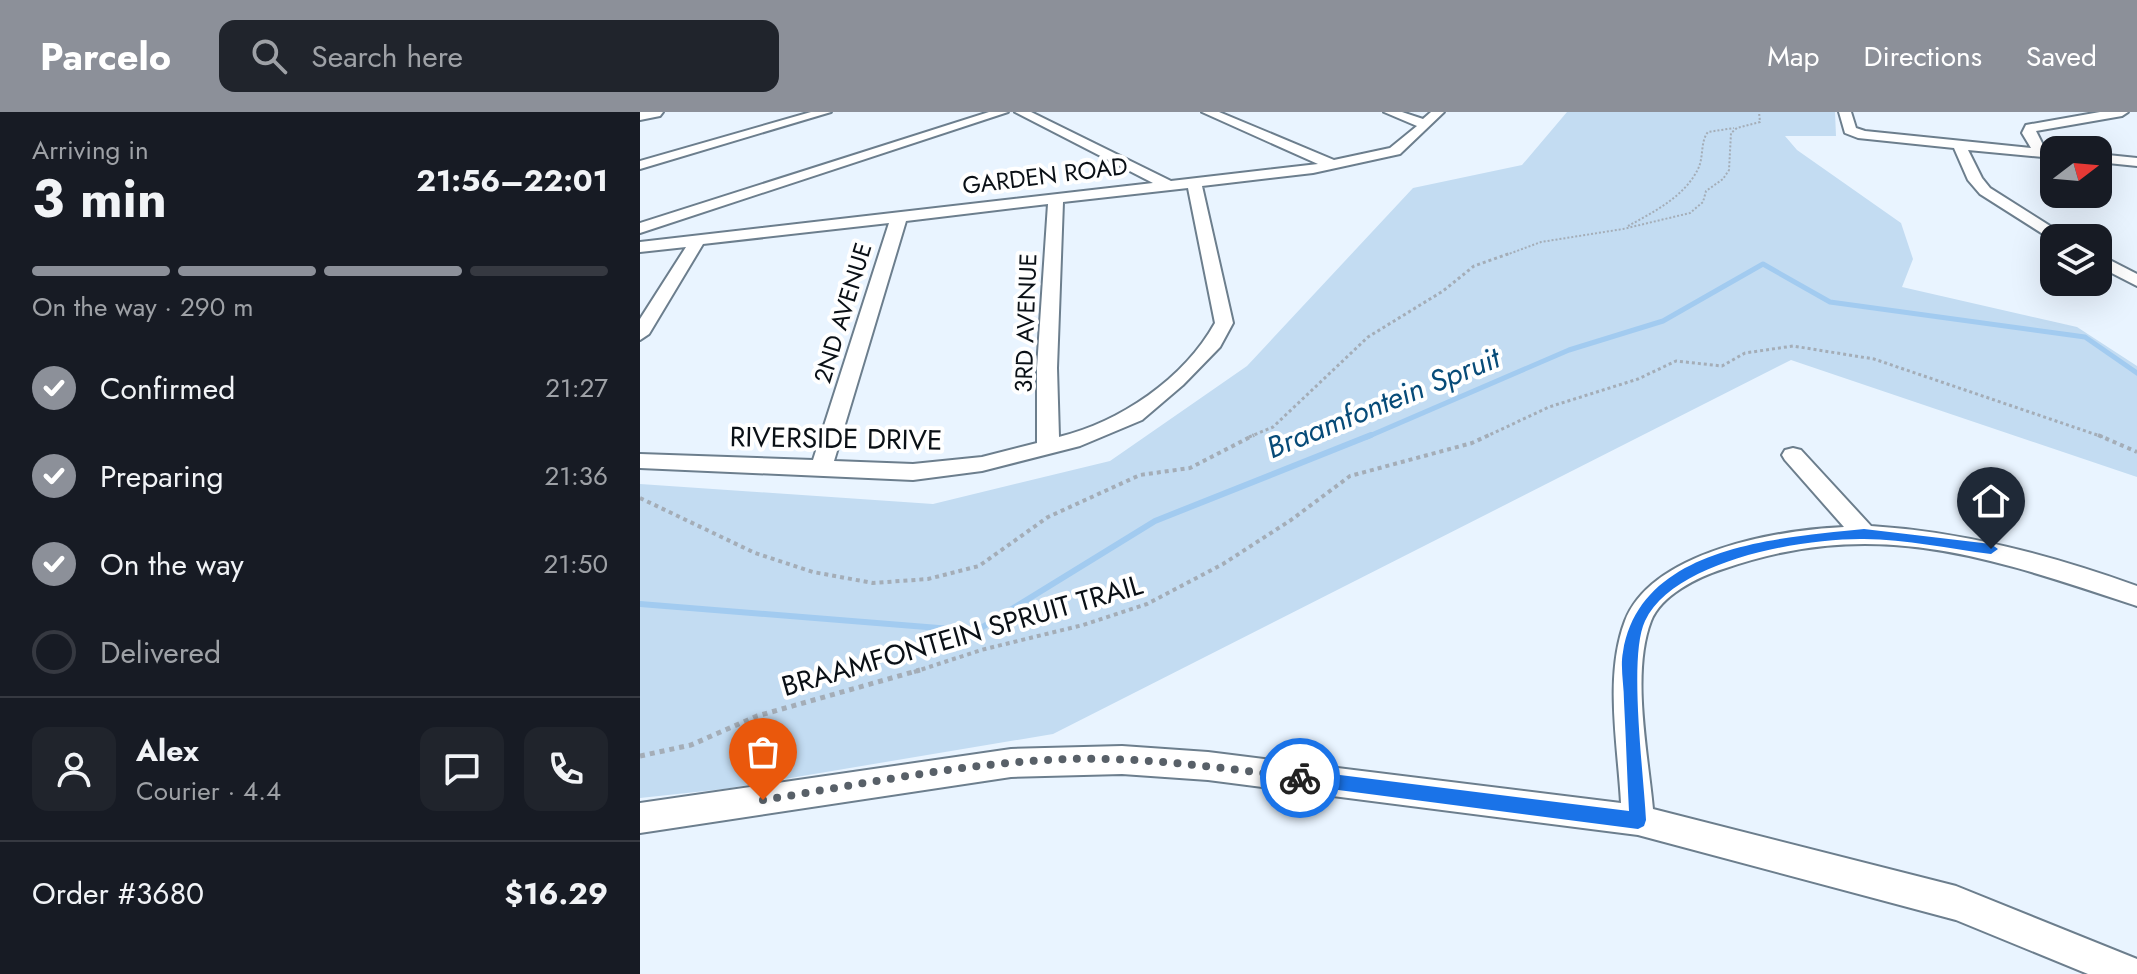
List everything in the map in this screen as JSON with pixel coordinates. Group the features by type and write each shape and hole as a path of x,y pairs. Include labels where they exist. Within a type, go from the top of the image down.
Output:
{"street":[{"path":"640,115 654,112"},
{"path":"640,165 825,112"},
{"path":"640,228 1002,112"},
{"path":"1021,112 1170,186"},
{"path":"1208,112 1334,165"},
{"path":"1390,112 1425,124"},
{"name":"GARDEN ROAD","path":"640,247 1334,165 1395,151 1407,144 1438,112"},
{"path":"1845,112 1850,130 1863,135 2040,153"},
{"path":"2040,146 2029,133 2031,128 2122,112"},
{"path":"1959,145 1975,180 1985,191 2040,225"},
{"path":"2112,159 2137,162"},
{"name":"RIVERSIDE DRIVE","path":"640,461 913,472 945,469 982,464 1048,447 1098,432 1141,411 1176,381 1222,329 1225,316 1194,183"},
{"name":"3RD AVENUE","path":"1048,447 1047,368 1056,200"},
{"name":"2ND AVENUE","path":"821,469 899,217"},
{"path":"640,334 698,240"},
{"path":"2112,267 2137,281"},
{"path":"1793,455 1864,534"},
{"path":"1638,820 1630,654 1638,619 1657,594 1688,573 1730,555 1774,543 1864,534 1991,549 2079,574 2137,596"},
{"path":"640,818 1011,763 1072,759 1208,766 1638,820 1956,903 2131,974"}],"path":[{"path":"1623,229 1666,204 1684,189 1706,153 1704,137 1708,132 1760,122 1759,112"},
{"path":"640,498 755,553 813,572 873,583 928,579 979,566 1048,517 1140,475 1190,468 1230,445 1273,427 1368,337 1443,291 1474,266 1541,242 1623,229 1690,213 1703,202 1706,191 1723,179 1729,170 1731,133 1737,128"},
{"name":"BRAAMFONTEIN SPRUIT TRAIL","path":"640,756 691,745 757,716 906,675 981,650 1083,625 1147,604 1223,564 1350,476 1472,443 1549,407 1638,379 1676,361 1722,366 1745,353 1793,346 1874,359 2089,431 2137,452"}],"shaded area":[{"path":"1567,112 1835,112 1836,136 1785,136 1797,150 1901,223 1913,259 1902,287 2077,327 2137,366 2137,477 1791,360 1053,734 724,789 640,798 640,484 933,504 1110,461 1247,366 1413,188 1522,165"}],"waterway":[{"name":"Braamfontein Spruit","path":"1367,437 1569,350 1663,321 1763,264 1830,302 2085,337 2137,373"},
{"name":"Braamfontein Spruit","path":"640,604 976,631 1155,521 1371,435"}],"way so far":[{"path":"763,800 1011,763 1072,759 1208,766 1300,778"}],"route":[{"path":"1300,778 1638,820 1630,654 1638,619 1657,594 1688,573 1730,555 1774,543 1864,534 1991,549"}]}
